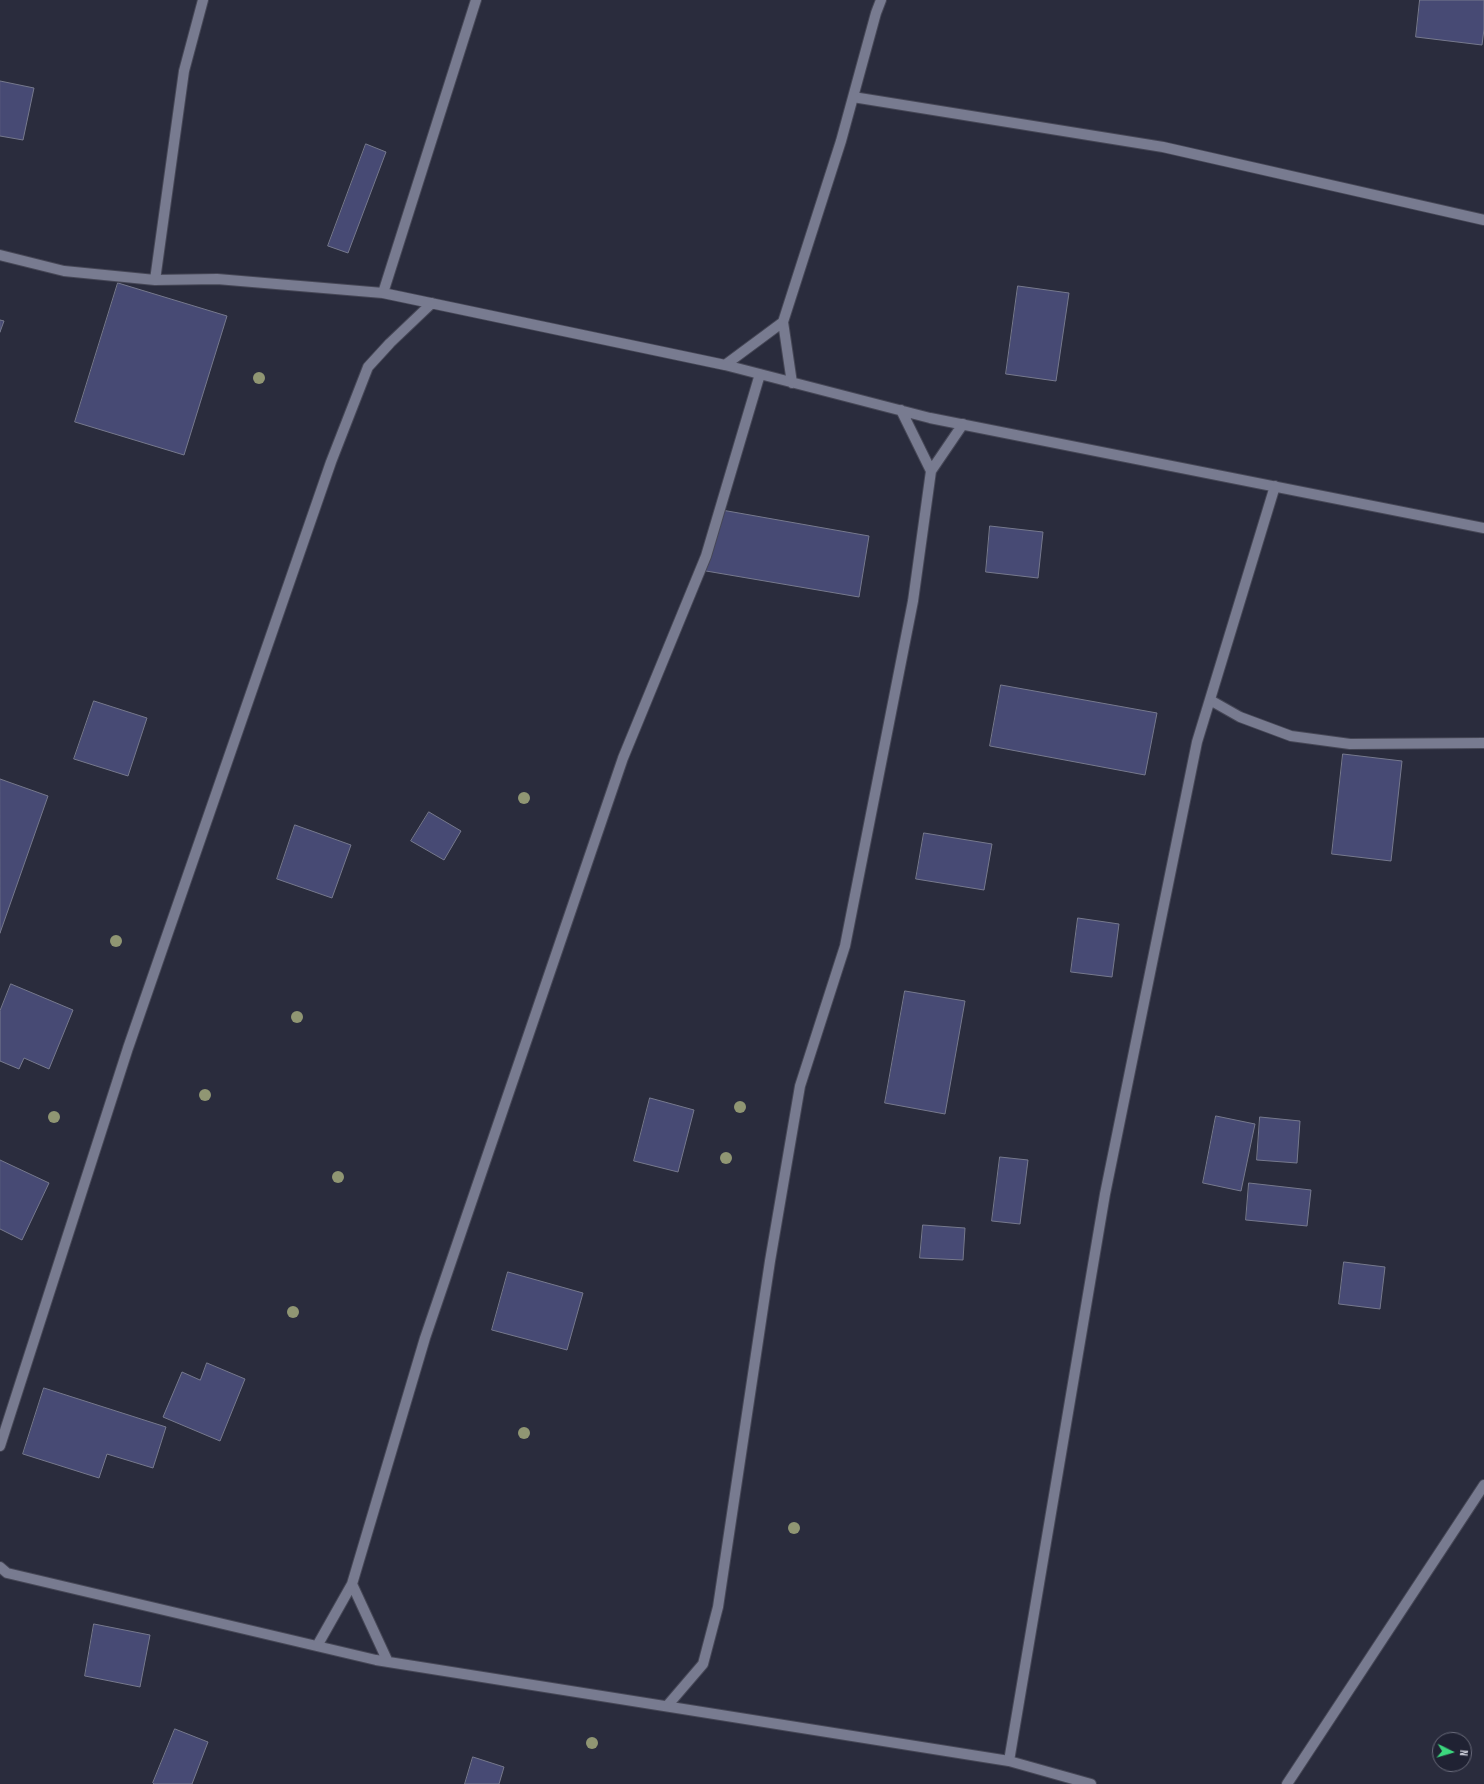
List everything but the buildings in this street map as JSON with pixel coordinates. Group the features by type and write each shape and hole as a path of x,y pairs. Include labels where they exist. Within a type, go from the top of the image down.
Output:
{"street":[{"path":"155,280 184,71 203,0"},
{"path":"383,293 476,0"},
{"path":"792,383 783,322 841,141 881,0"},
{"path":"853,97 1163,147 1484,220"},
{"path":"0,255 64,271 155,280 217,280 383,293 725,365 792,383 963,424 1484,528"},
{"path":"0,1446 128,1048 331,462 355,398 368,367 390,343 432,303"},
{"path":"725,365 783,322"},
{"path":"317,1646 352,1584 425,1338 623,758 706,556 760,374"},
{"path":"901,410 931,471"},
{"path":"667,1706 703,1664 718,1607 770,1261 800,1086 845,946 913,601 931,471 963,424"},
{"path":"1010,1761 1105,1194 1197,742 1275,486"},
{"path":"1210,700 1240,717 1291,736 1350,744 1484,742"},
{"path":"1287,1784 1484,1484"},
{"path":"0,1567 7,1573 388,1662 1010,1761 1091,1784"},
{"path":"352,1584 388,1662"}]}
